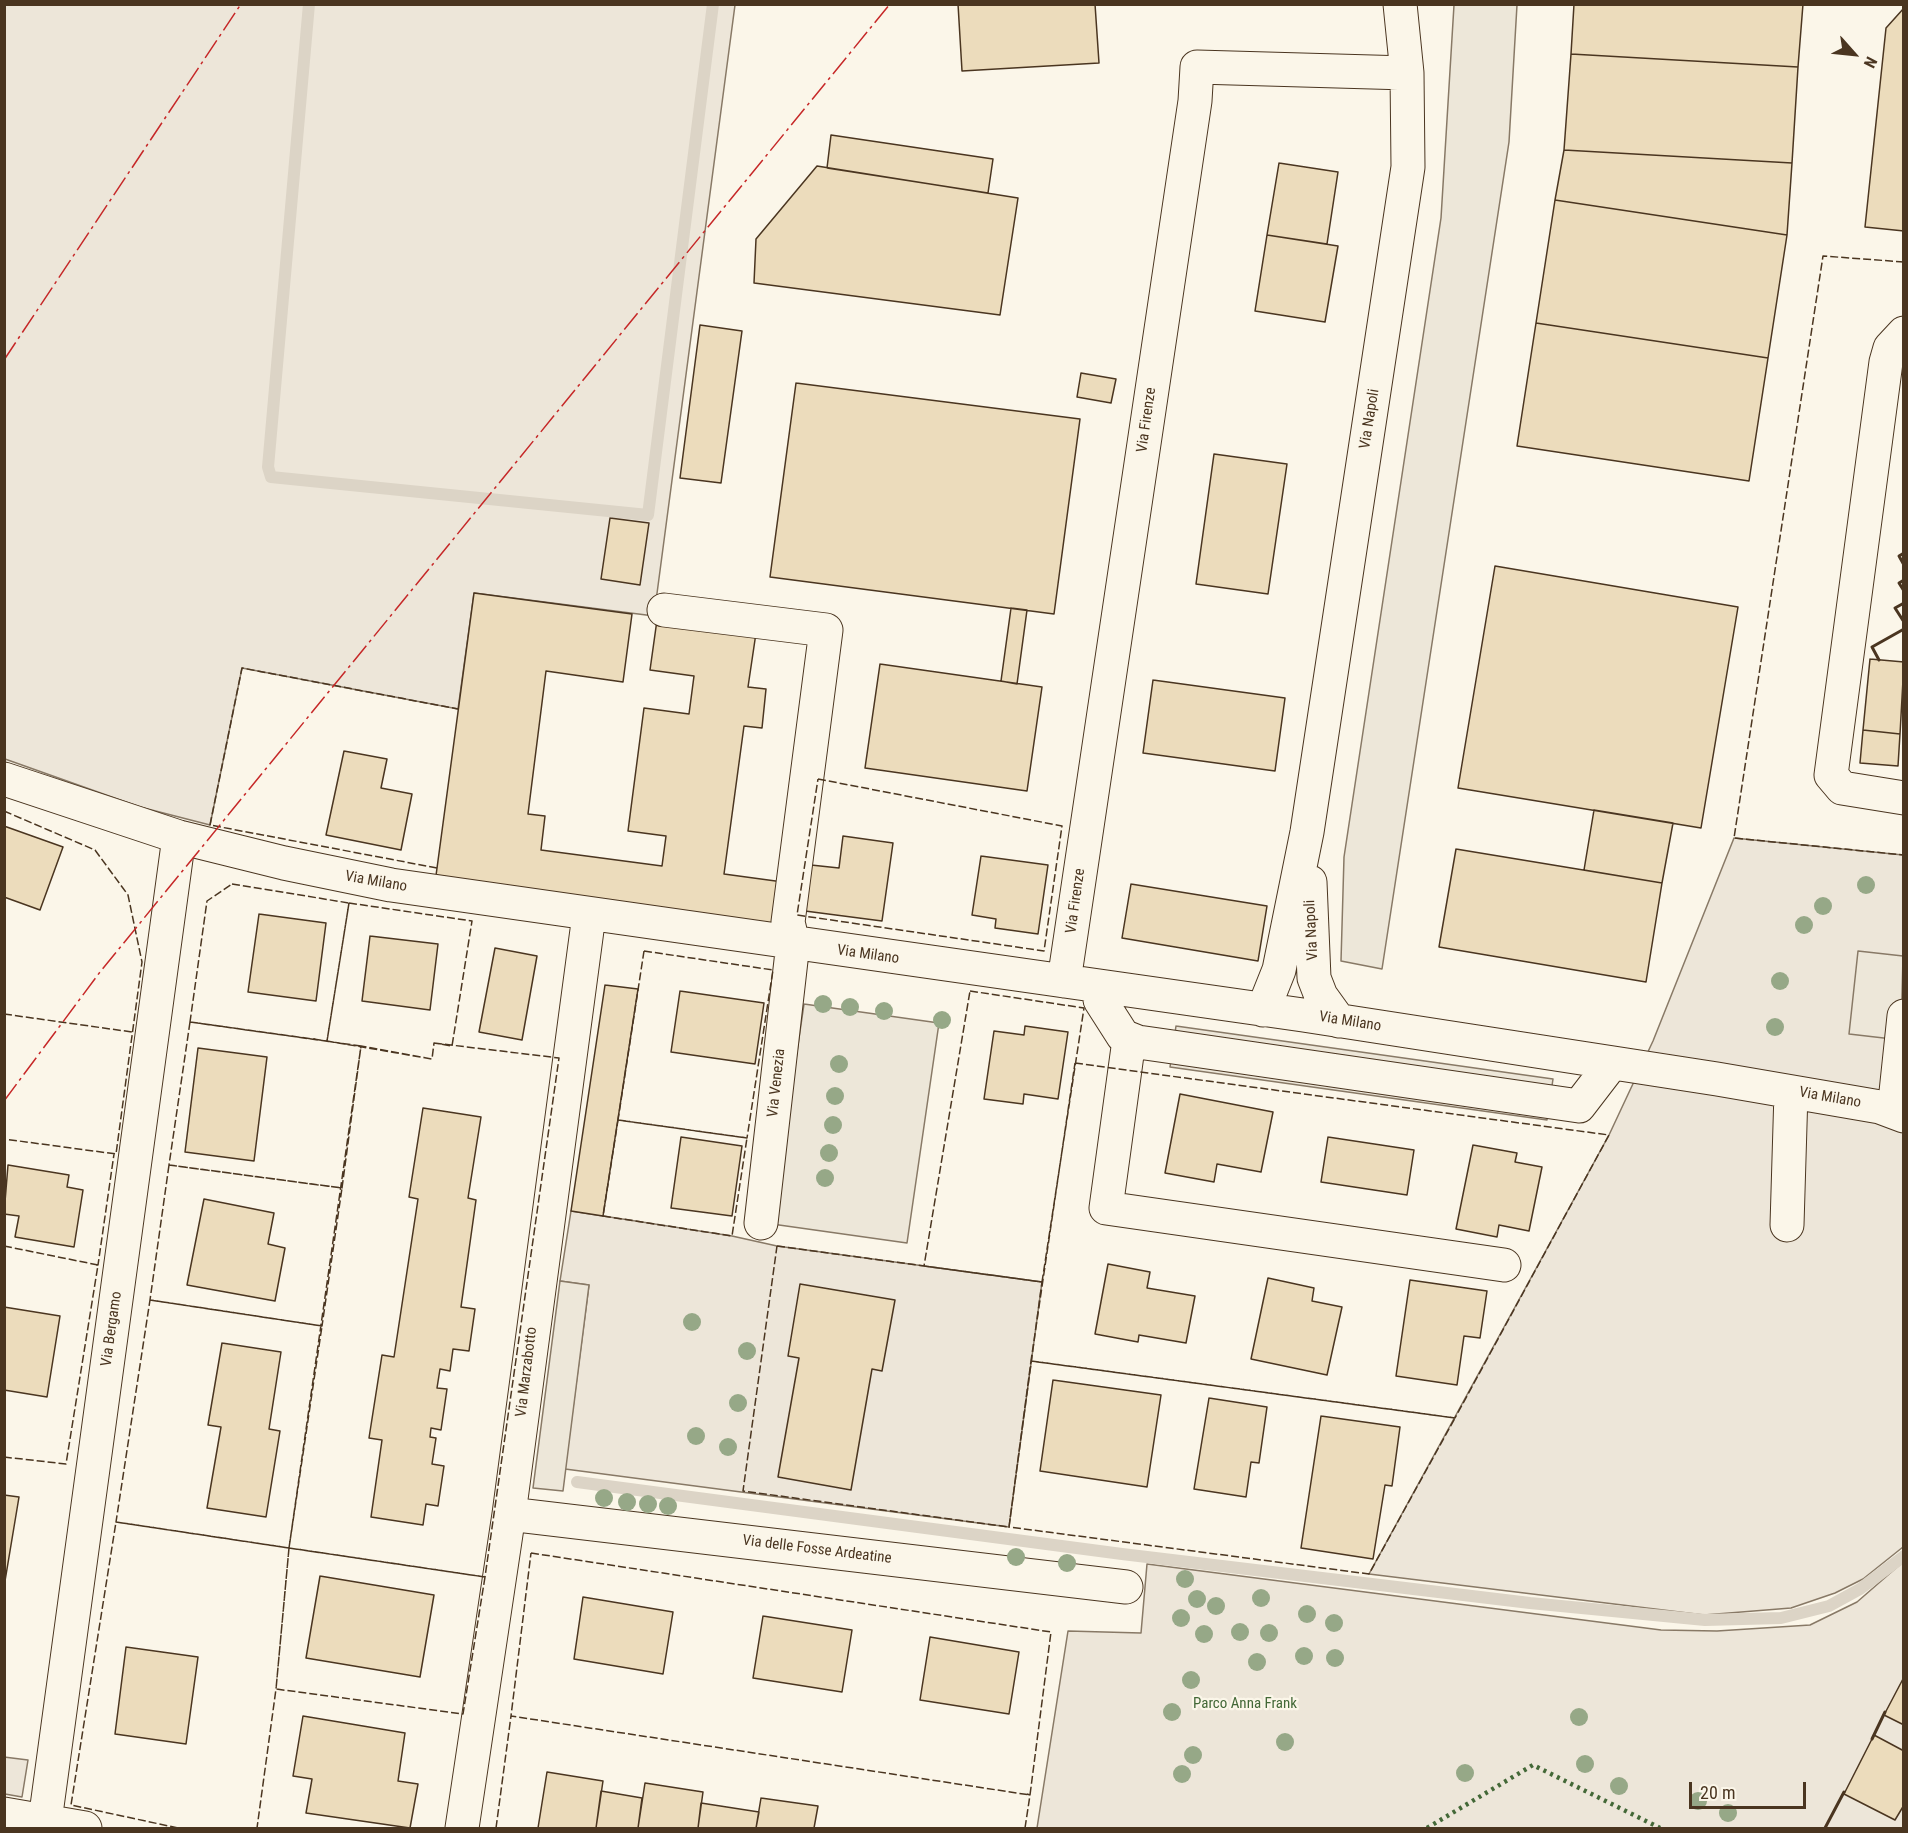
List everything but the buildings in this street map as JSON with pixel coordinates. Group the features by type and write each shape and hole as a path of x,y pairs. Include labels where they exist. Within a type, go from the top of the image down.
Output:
{"street":[{"name":"Via Napoli","path":"1263,1010 1279,970 1307,832 1408,167 1407,73 1400,4"},
{"name":"Via Firenze","path":"1064,981 1193,112 1197,67 1407,73"},
{"path":"1904,322 1889,344 1886,362 1831,775 1842,788 1904,798"},
{"path":"1886,362 1890,348 1904,333"},
{"path":"663,610 826,630 788,922 793,943"},
{"name":"Via Milano","path":"4,779 179,837 284,863 391,885 1339,1021 1791,1092 1899,1113"},
{"name":"Via Napoli","path":"1307,832 1314,978 1321,996 1339,1021"},
{"name":"Via Bergamo","path":"45,1821 179,837"},
{"name":"Via Marzabotto","path":"462,1828 509,1514 590,915"},
{"name":"Via Venezia","path":"761,1222 793,943"},
{"path":"1099,987 1100,1000 1118,1030 1129,1040 1579,1106 1612,1063"},
{"path":"1899,1113 1904,1016"},
{"path":"1129,1040 1106,1208 1504,1265"},
{"path":"1787,1225 1791,1092"},
{"name":"Via delle Fosse Ardeatine","path":"509,1514 1126,1587"},
{"path":"4,1814 85,1828"}],"green space":[{"path":"4,5 735,5 654,616 474,593 458,709 242,668 210,825 140,807 5,759"},
{"path":"1734,838 1903,855 1903,1547 1863,1579 1835,1593 1791,1608 1704,1615 1369,1574 1609,1135 1653,1041"},
{"path":"571,1211 732,1236 777,1246 1042,1282 1009,1527 565,1469 589,1285 560,1281"},
{"name":"Parco Anna Frank","path":"1903,1562 1903,1828 1037,1828 1068,1631 1141,1633 1147,1564 1661,1630 1717,1631 1810,1625 1857,1602"},
{"path":"4,1757 28,1760 22,1797 5,1794"}],"shaded area":[{"path":"1454,5 1517,5 1509,142 1382,969 1341,961 1344,857 1441,218"},
{"path":"1858,951 1903,956 1901,1040 1849,1034"},
{"path":"804,1004 939,1023 907,1243 772,1224"},
{"path":"1176,1026 1553,1079 1547,1120 1170,1067"},
{"path":"560,1281 589,1285 563,1491 533,1488"}],"waterway":[{"path":"309,4 268,467 271,477 648,515 713,4"},
{"path":"577,1482 1122,1554 1530,1603 1705,1620 1781,1618 1829,1606 1860,1589 1904,1556"}],"hedge":[{"path":"1427,1828 1533,1765 1660,1828"}],"fence":[{"path":"1904,262 1823,256 1734,838 1904,855"},
{"path":"437,868 210,825 242,668 458,709"},
{"path":"818,779 1062,826 1044,951 797,915 818,779"},
{"path":"4,811 95,850 128,895 142,962 116,1154 4,1139"},
{"path":"232,884 349,903 327,1041 190,1022 207,901 232,884"},
{"path":"349,903 472,921 452,1046 434,1043 432,1059 327,1041 349,903"},
{"path":"644,951 773,970 747,1138 618,1120 644,951"},
{"path":"970,991 1084,1008 1042,1282 924,1266 970,991"},
{"path":"4,1014 132,1032"},
{"path":"190,1022 361,1046 342,1188 169,1165 190,1022"},
{"path":"434,1043 559,1058 485,1577 289,1548 361,1046 432,1059 434,1043"},
{"path":"1075,1063 1148,1073 1609,1135 1455,1418 1031,1361 1075,1063"},
{"path":"618,1120 747,1138 732,1236 603,1216 618,1120"},
{"path":"96,1265 98,1265 114,1154"},
{"path":"169,1165 342,1188 322,1326 150,1300 169,1165"},
{"path":"4,1246 98,1265 66,1464 4,1457"},
{"path":"777,1246 1042,1282 1009,1527 743,1491 777,1246"},
{"path":"150,1300 322,1326 289,1548 116,1522 150,1300"},
{"path":"1031,1361 1455,1418 1369,1574 1009,1527 1031,1361"},
{"path":"178,1828 71,1805 116,1522 289,1548 276,1689 257,1828"},
{"path":"289,1548 485,1577 463,1714 276,1689 289,1548"},
{"path":"531,1553 1051,1632 1030,1795 511,1716 531,1553"},
{"path":"496,1828 511,1716"},
{"path":"1025,1828 1030,1795 1027,1794"}],"wall":[{"path":"1904,553 1899,556 1904,565"},
{"path":"1904,580 1899,583 1904,591"},
{"path":"1904,603 1895,608 1904,622"},
{"path":"1879,660 1872,647 1904,629"},
{"path":"1872,1739 1885,1712"},
{"path":"1825,1828 1844,1792"}],"power":[{"path":"4,360 241,4"},
{"path":"4,1101 100,972 890,4"}]}
